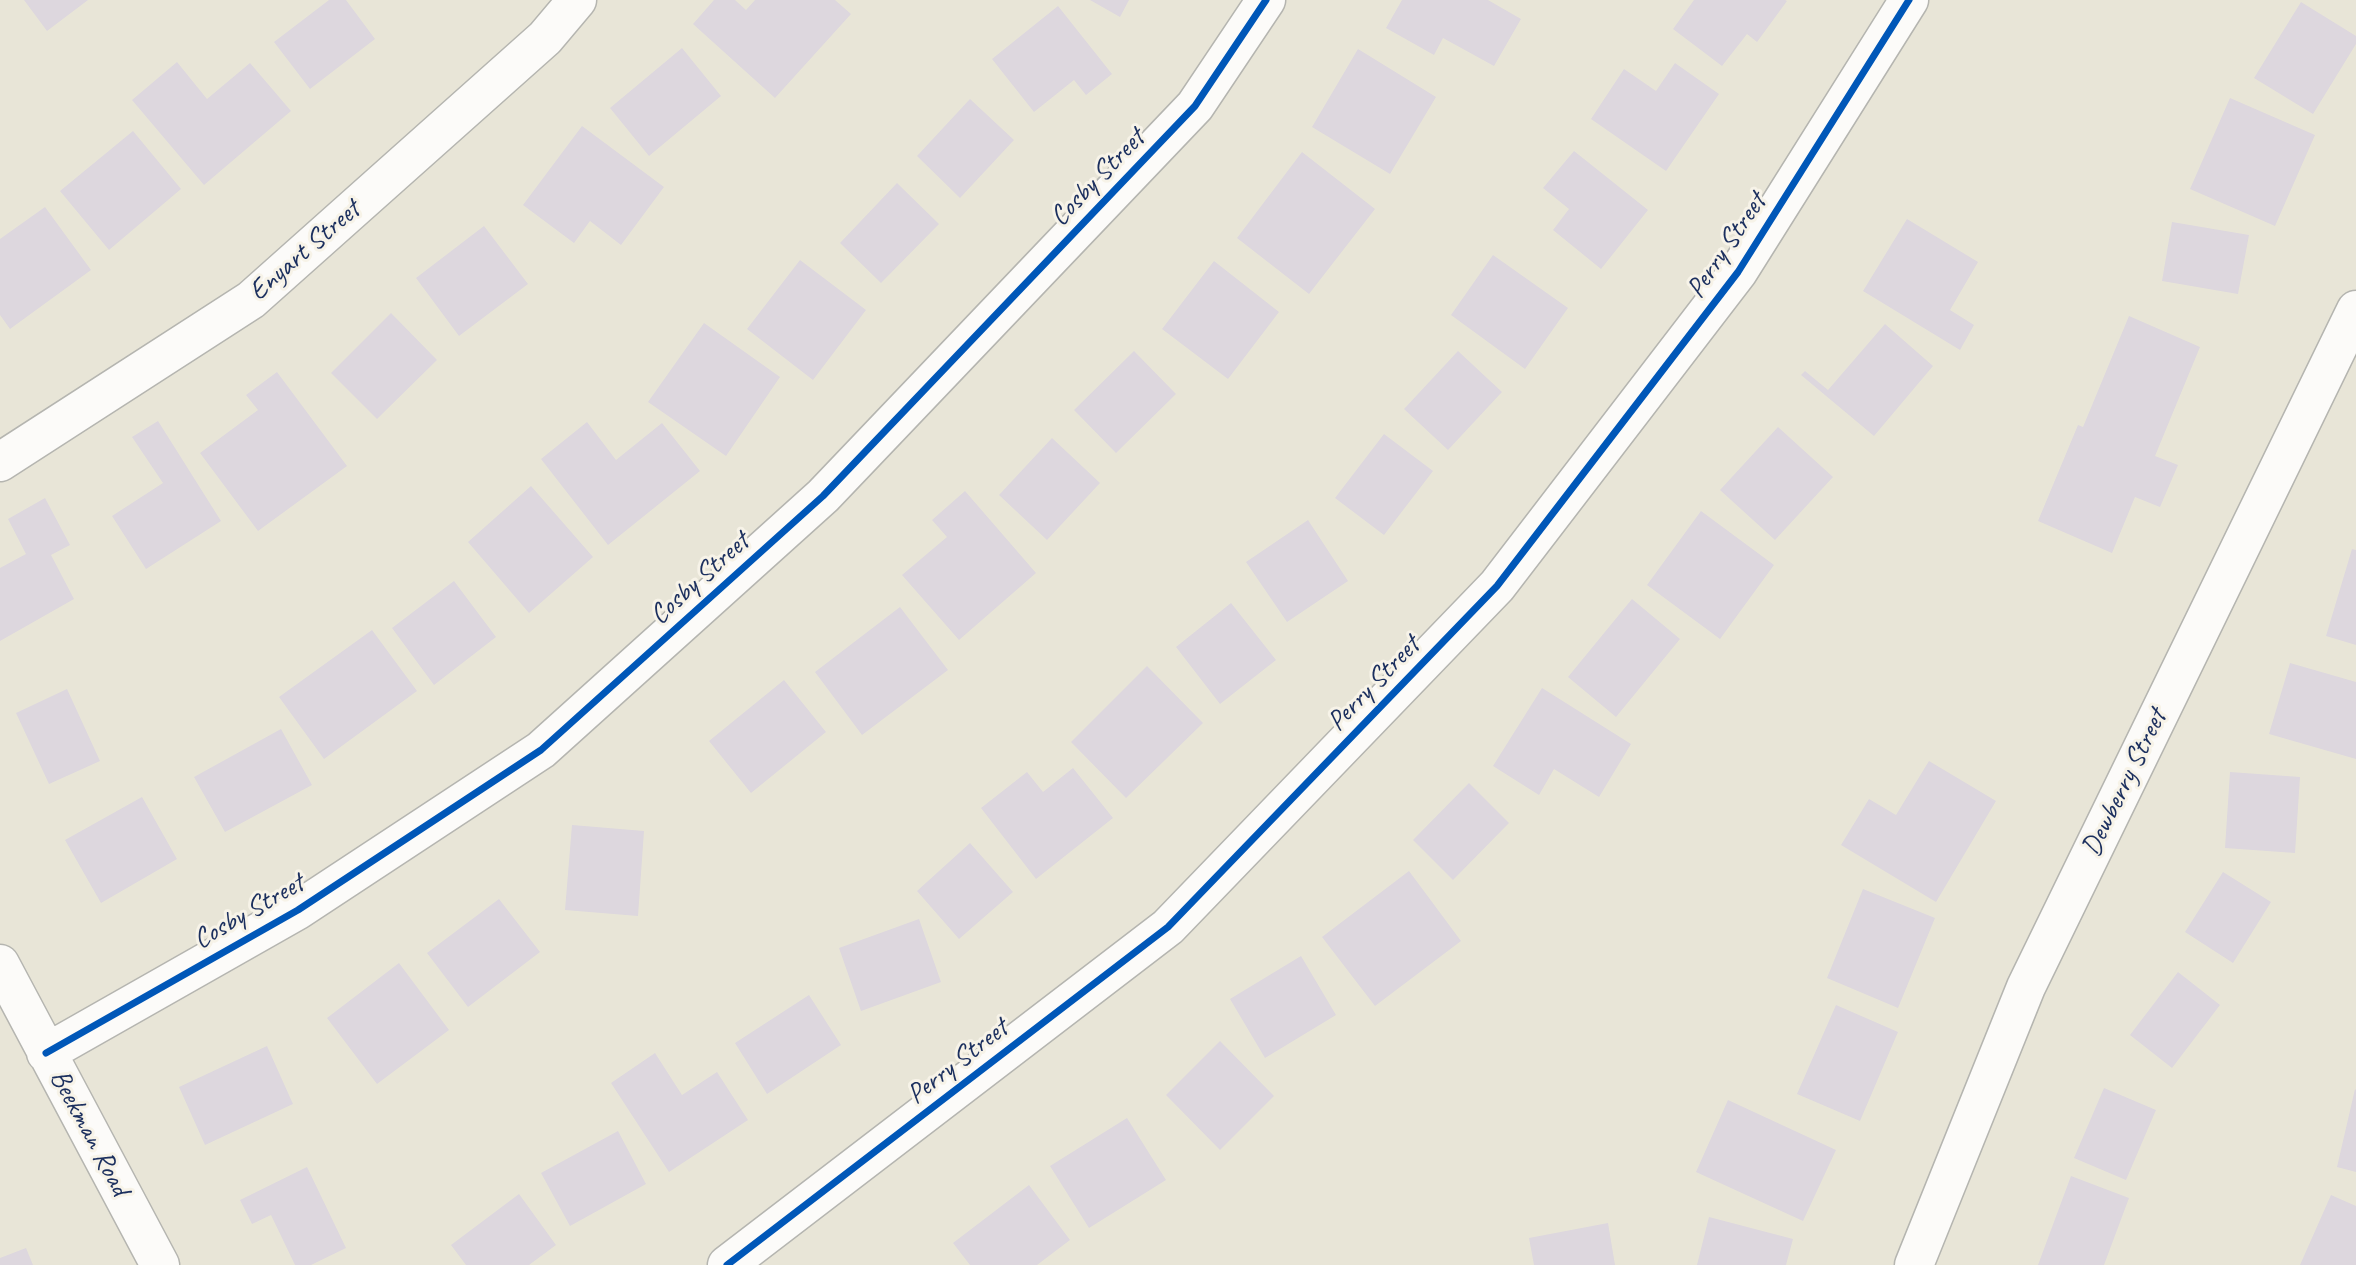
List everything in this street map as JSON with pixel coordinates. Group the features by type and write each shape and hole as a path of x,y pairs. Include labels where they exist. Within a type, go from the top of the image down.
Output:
{"street":[{"name":"Enyart Street","path":"0,462 250,300 545,38 577,0"},
{"name":"Cosby Street","path":"46,1053 298,910 541,750 823,496 1195,106 1266,0"},
{"name":"Perry Street","path":"727,1265 1168,927 1497,586 1738,272 1909,0"},
{"name":"Dewberry Street","path":"1914,1265 2026,987 2356,310"},
{"name":"Beekman Road","path":"0,964 160,1265"}],"building":[{"path":"24,0 88,0 47,31"},
{"path":"329,0 346,0 375,39 310,89 274,42"},
{"path":"714,0 735,0 746,10 755,0 835,0 851,14 775,98 693,24"},
{"path":"1090,0 1129,0 1120,17"},
{"path":"1402,0 1488,0 1521,19 1494,66 1443,38 1434,55 1386,28"},
{"path":"1694,0 1787,1 1757,42 1747,34 1722,66 1673,29"},
{"path":"2301,2 2356,36 2356,44 2313,114 2254,78"},
{"path":"1058,6 1112,74 1086,95 1074,80 1034,112 992,59"},
{"path":"682,48 721,96 649,156 610,108"},
{"path":"1358,49 1436,97 1390,174 1312,127"},
{"path":"177,62 207,99 250,63 291,111 204,185 132,100"},
{"path":"1675,63 1719,94 1666,171 1591,119 1624,69 1656,91"},
{"path":"2230,98 2315,135 2275,226 2190,189"},
{"path":"970,99 1014,140 960,198 917,156"},
{"path":"582,126 664,187 621,245 590,221 574,243 523,205"},
{"path":"133,131 181,189 109,250 60,191"},
{"path":"1574,151 1648,210 1601,269 1553,230 1569,209 1543,188"},
{"path":"1302,152 1375,209 1309,294 1237,238"},
{"path":"897,183 939,224 881,283 840,243"},
{"path":"45,207 91,270 10,329 0,315 0,239"},
{"path":"1907,219 1978,262 1950,310 1974,325 1960,350 1863,291"},
{"path":"2172,222 2249,235 2238,294 2162,281"},
{"path":"484,226 528,284 459,336 416,278"},
{"path":"1493,255 1568,308 1525,369 1451,315"},
{"path":"800,260 866,310 813,380 747,329"},
{"path":"1214,261 1279,312 1228,379 1162,329"},
{"path":"391,313 437,360 377,419 331,373"},
{"path":"2129,316 2200,347 2155,456 2178,465 2160,507 2135,497 2112,553 2038,521 2078,425 2083,427"},
{"path":"704,323 780,377 726,456 648,402"},
{"path":"1885,324 1933,366 1874,436 1801,375 1805,371 1828,390"},
{"path":"1134,351 1176,394 1116,453 1074,410"},
{"path":"1458,351 1502,392 1448,450 1404,409"},
{"path":"277,372 347,466 258,531 200,453 258,410 246,395"},
{"path":"158,421 221,521 146,569 112,516 163,483 132,437"},
{"path":"587,422 616,460 662,423 700,471 608,545 541,459"},
{"path":"1778,427 1833,477 1775,540 1720,490"},
{"path":"1384,434 1433,471 1384,535 1335,498"},
{"path":"1052,438 1100,483 1047,540 999,495"},
{"path":"531,486 593,557 529,613 468,542"},
{"path":"965,491 1036,573 959,640 902,575 947,537 932,520"},
{"path":"45,498 70,545 51,555 74,599 0,641 0,568 26,554 8,519"},
{"path":"1701,511 1774,565 1720,639 1647,585"},
{"path":"1308,520 1348,581 1287,622 1246,562"},
{"path":"2352,549 2356,550 2356,645 2326,636"},
{"path":"454,581 496,637 434,685 392,628"},
{"path":"1632,599 1680,639 1616,717 1568,677"},
{"path":"1231,603 1276,660 1220,704 1176,647"},
{"path":"900,607 948,670 862,735 815,672"},
{"path":"372,630 417,691 324,759 279,697"},
{"path":"2290,663 2356,682 2356,759 2269,734"},
{"path":"1147,666 1203,723 1126,798 1071,742"},
{"path":"784,680 826,732 751,793 709,741"},
{"path":"1542,688 1631,744 1599,797 1554,769 1539,795 1493,766"},
{"path":"67,689 100,761 49,784 16,713"},
{"path":"281,729 312,785 225,832 194,777"},
{"path":"1929,761 1996,801 1936,902 1841,845 1869,799 1896,815"},
{"path":"1073,768 1113,818 1036,879 981,808 1027,772 1043,792"},
{"path":"2230,772 2300,777 2295,853 2225,848"},
{"path":"1469,783 1509,823 1453,880 1413,840"},
{"path":"142,797 177,859 101,903 65,840"},
{"path":"572,825 644,831 638,916 565,910"},
{"path":"970,843 1013,892 959,939 917,891"},
{"path":"1409,871 1461,941 1375,1006 1322,937"},
{"path":"2223,872 2271,902 2233,963 2185,932"},
{"path":"1863,889 1935,918 1898,1008 1827,978"},
{"path":"499,899 540,952 468,1007 427,953"},
{"path":"919,919 941,982 861,1011 839,948"},
{"path":"1301,956 1336,1015 1265,1058 1230,999"},
{"path":"399,963 449,1030 377,1084 327,1018"},
{"path":"2178,972 2220,1005 2172,1068 2130,1035"},
{"path":"809,995 841,1045 767,1094 735,1043"},
{"path":"1836,1005 1898,1032 1860,1121 1797,1094"},
{"path":"1220,1041 1274,1096 1220,1150 1166,1095"},
{"path":"267,1046 293,1104 205,1145 179,1087"},
{"path":"655,1053 682,1095 717,1072 748,1120 669,1172 611,1083"},
{"path":"2104,1088 2156,1110 2126,1180 2074,1158"},
{"path":"2356,1090 2356,1172 2337,1167"},
{"path":"1728,1100 1836,1150 1803,1221 1696,1172"},
{"path":"1127,1118 1166,1180 1089,1228 1050,1166"},
{"path":"618,1131 646,1184 570,1226 541,1173"},
{"path":"307,1167 346,1248 311,1265 295,1265 271,1215 252,1224 240,1200"},
{"path":"2071,1176 2129,1198 2104,1265 2038,1265"},
{"path":"1029,1185 1070,1240 1037,1265 970,1265 953,1243"},
{"path":"519,1194 556,1245 529,1265 466,1265 451,1245"},
{"path":"2331,1195 2356,1206 2356,1265 2300,1265"},
{"path":"1709,1217 1793,1239 1786,1265 1697,1265"},
{"path":"1608,1223 1615,1265 1534,1265 1529,1238"},
{"path":"26,1248 33,1265 0,1265 0,1258"}],"cycle path":[{"path":"46,1053 298,910 541,750 823,496 1195,106 1266,0"},
{"path":"727,1265 1168,927 1497,586 1738,272 1909,0"}]}
